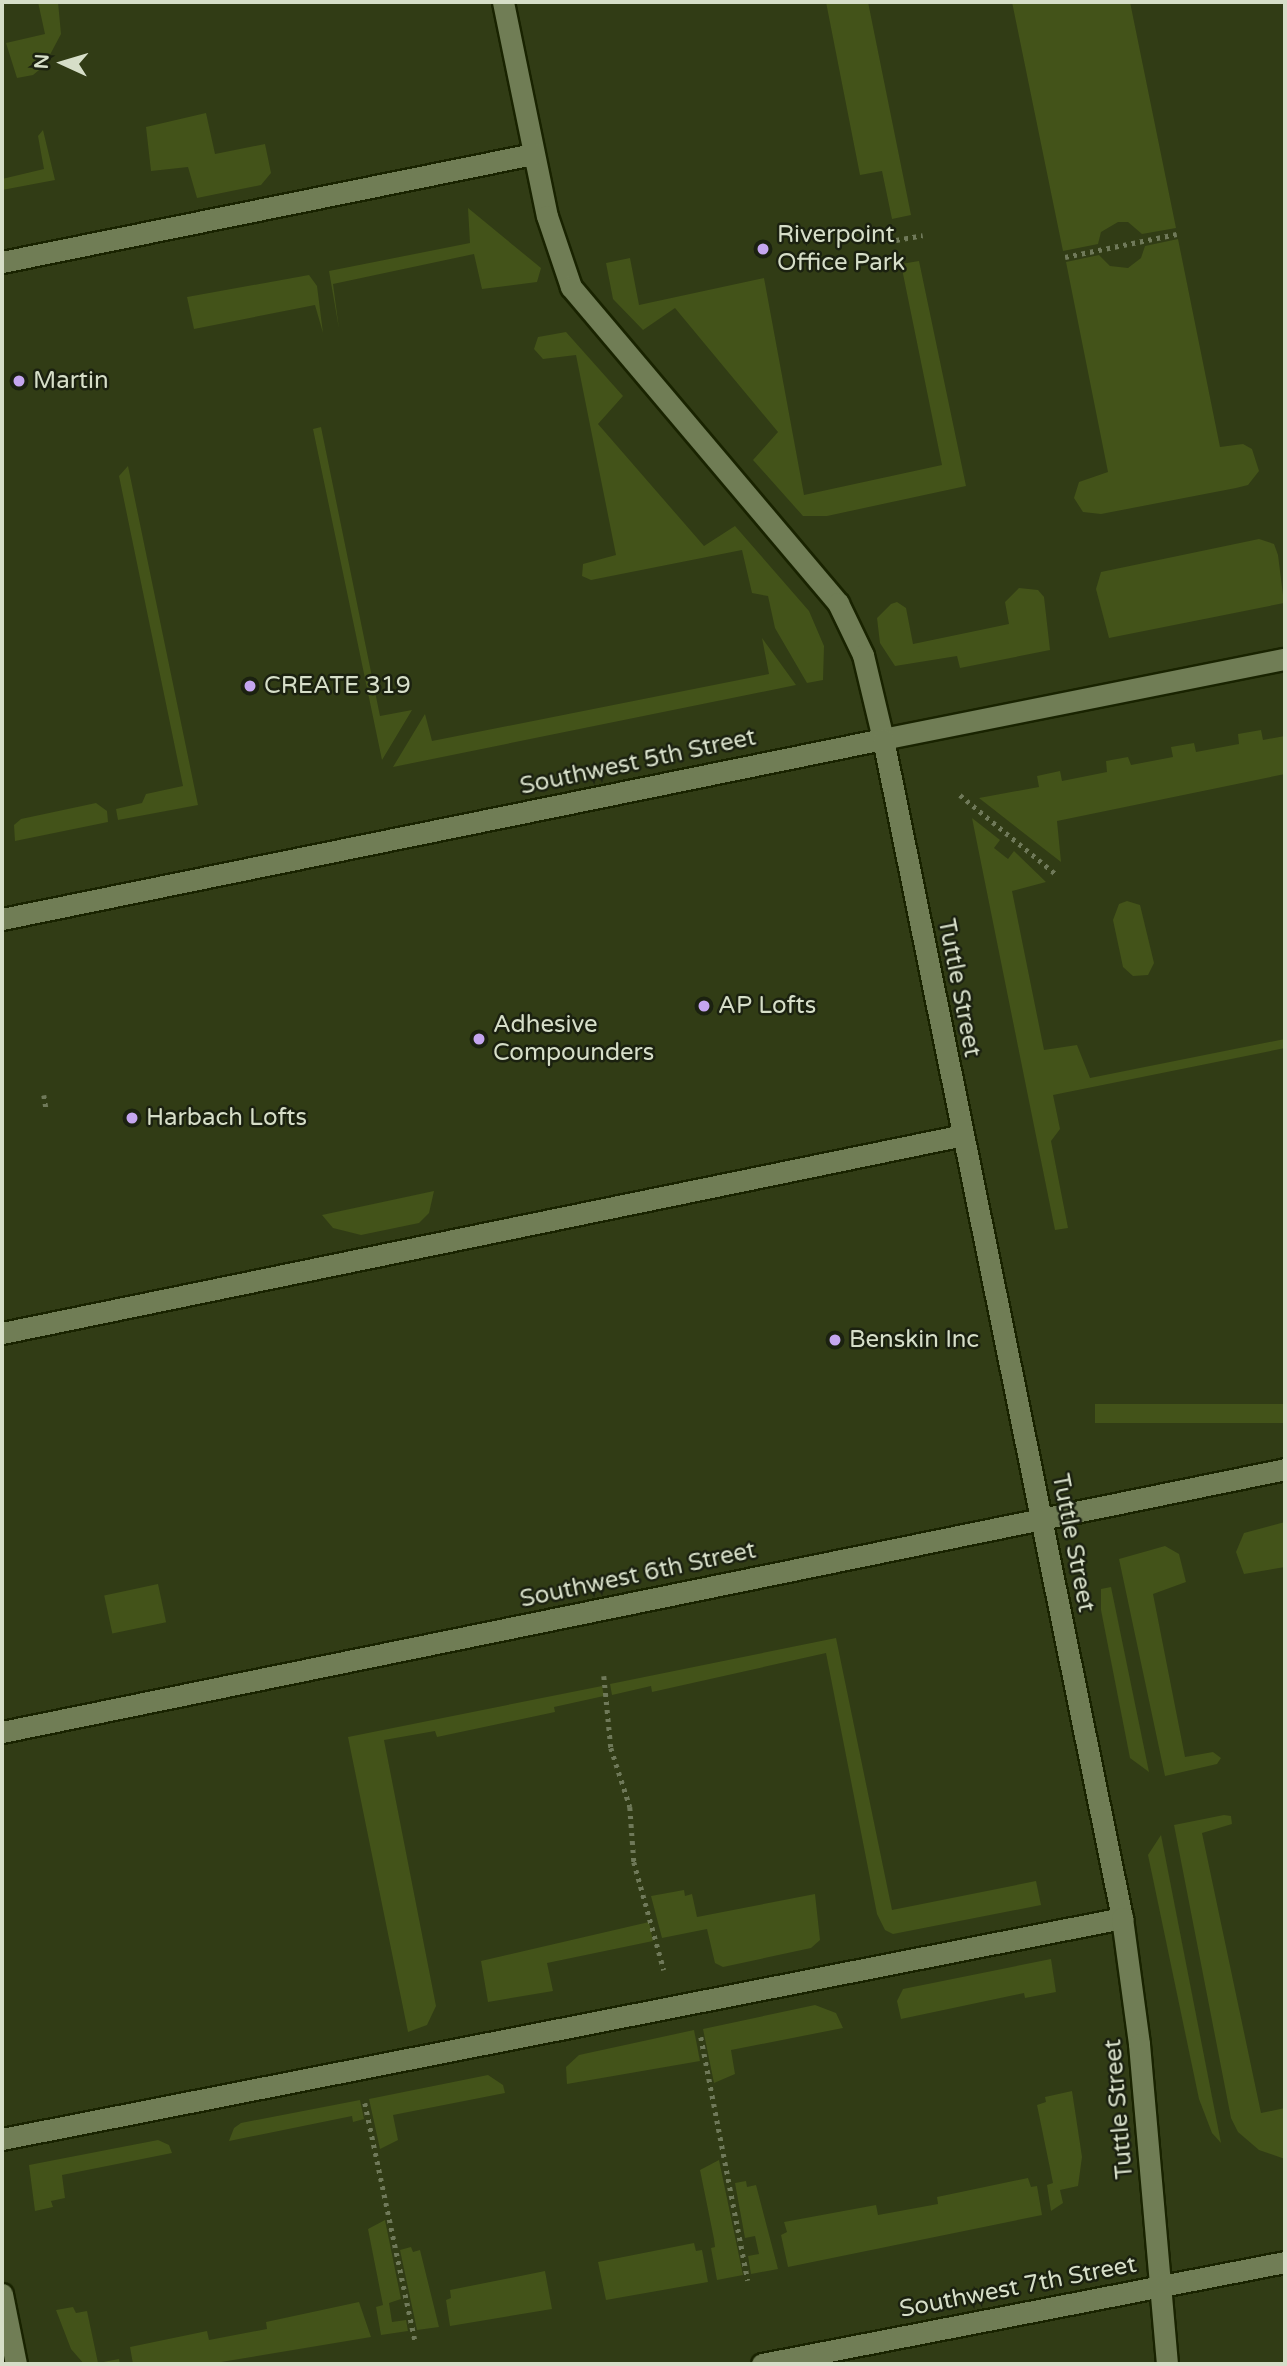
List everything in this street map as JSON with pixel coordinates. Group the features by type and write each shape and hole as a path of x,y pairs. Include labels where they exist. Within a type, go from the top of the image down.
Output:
{"street":[{"name":"Tuttle Street","path":"503,2 533,154 558,260 570,287 838,603 863,654 883,739 1122,1918 1139,2044 1167,2364"},
{"path":"2,262 533,154"},
{"name":"Southwest 5th Street","path":"2,919 1285,659"},
{"path":"2,1332 963,1135"},
{"name":"Southwest 6th Street","path":"2,1732 1285,1469"},
{"path":"2,2139 1122,1918"},
{"name":"Southwest 7th Street","path":"762,2364 1285,2262"},
{"path":"2,2294 16,2364"}],"path":[{"path":"1065,257 1177,234"},
{"path":"897,240 923,235"},
{"path":"960,795 1056,874"},
{"path":"44,1095 46,1108"},
{"path":"604,1676 611,1748 630,1807 634,1862 658,1939"},
{"path":"694,2002 748,2281"},
{"path":"359,2068 415,2341"}],"green space":[{"path":"38,2 58,2 61,34 44,66 33,75 17,78 6,43 45,34"},
{"path":"826,2 868,2 911,215 892,219 882,171 860,175"},
{"path":"1012,2 1130,2 1176,228 1142,234 1128,222 1118,222 1101,232 1098,244 1063,251"},
{"path":"206,113 215,154 265,144 271,173 261,185 197,198 188,167 151,171 146,127"},
{"path":"43,130 55,180 2,190 2,179 44,169 38,136"},
{"path":"468,208 541,268 537,282 482,289 474,254 333,284 339,329 329,271 470,243"},
{"path":"1178,239 1220,447 1243,444 1252,449 1259,471 1248,485 1236,488 1101,514 1083,512 1074,498 1079,482 1108,472 1066,262 1099,255 1110,266 1128,268 1141,258 1145,246"},
{"path":"630,258 639,305 764,278 804,495 942,465 901,264 919,261 966,486 827,516 803,516 753,460 778,432 675,308 643,330 613,299 606,263"},
{"path":"309,275 317,286 323,333 315,305 194,329 187,297"},
{"path":"566,332 623,396 598,424 704,546 735,526 809,611 824,646 823,680 807,683 775,628 768,596 752,593 742,550 591,580 582,576 583,564 616,555 576,355 543,359 534,349 538,337"},
{"path":"321,427 380,716 412,710 382,760 313,429"},
{"path":"128,466 198,805 118,820 116,809 142,803 146,794 183,786 119,476"},
{"path":"1259,539 1274,544 1278,555 1284,603 1109,638 1096,589 1101,572"},
{"path":"1019,588 1038,590 1044,597 1050,650 960,668 957,656 895,666 880,643 877,618 891,604 897,602 906,608 913,644 1009,624 1005,602"},
{"path":"762,638 796,685 393,767 425,714 432,741 769,674"},
{"path":"1261,730 1263,740 1285,736 1285,774 1057,821 1061,862 979,798 1039,787 1037,776 1060,771 1062,781 1107,772 1106,761 1128,757 1131,765 1173,757 1171,747 1194,743 1196,752 1239,744 1238,734"},
{"path":"96,803 107,811 108,822 15,841 14,825 21,819"},
{"path":"972,818 1000,840 994,848 1008,859 1014,851 1046,882 1012,891 1044,1050 1077,1045 1090,1078 1285,1039 1285,1048 1053,1095 1060,1129 1051,1141 1068,1228 1055,1230"},
{"path":"1127,901 1140,905 1154,963 1148,975 1133,976 1123,967 1113,920 1119,904"},
{"path":"434,1191 429,1213 419,1223 361,1235 333,1228 322,1215"},
{"path":"1095,1404 1285,1404 1285,1423 1095,1423"},
{"path":"1285,1522 1285,1567 1244,1574 1236,1552 1244,1533"},
{"path":"1165,1546 1179,1554 1186,1582 1153,1594 1185,1757 1213,1752 1221,1758 1217,1764 1165,1776 1119,1559"},
{"path":"158,1584 166,1622 112,1634 104,1595"},
{"path":"1111,1587 1149,1772 1130,1758 1101,1610 1101,1589"},
{"path":"836,1638 892,1910 1036,1881 1041,1905 893,1934 885,1930 877,1914 826,1653 652,1692 651,1686 612,1695 610,1684"},
{"path":"602,1686 604,1696 554,1707 555,1712 437,1737 435,1731 384,1740 436,2006 427,2025 408,2032 348,1737"},
{"path":"1231,1816 1232,1824 1202,1833 1261,2113 1285,2108 1285,2159 1259,2150 1238,2132 1231,2118 1174,1825"},
{"path":"1161,1835 1221,2143 1212,2133 1199,2099 1148,1855"},
{"path":"684,1890 685,1896 692,1894 697,1917 815,1894 820,1940 811,1948 723,1967 715,1963 707,1929 662,1938 651,1896"},
{"path":"649,1922 653,1941 547,1963 553,1991 488,2002 481,1961"},
{"path":"1051,1959 1056,1992 1025,1998 1024,1993 901,2019 897,2001 903,1989"},
{"path":"815,2005 836,2013 843,2028 731,2050 735,2074 714,2083 703,2029"},
{"path":"694,2030 700,2061 567,2084 566,2067 579,2055"},
{"path":"488,2075 503,2085 505,2093 393,2115 398,2140 380,2149 369,2099"},
{"path":"1072,2091 1082,2157 1078,2186 1060,2190 1063,2203 1051,2211 1047,2185 1053,2183 1037,2105 1046,2102 1045,2097"},
{"path":"360,2100 364,2119 353,2122 352,2116 229,2141 234,2128 241,2123"},
{"path":"158,2140 169,2145 172,2153 62,2175 65,2198 51,2201 53,2207 35,2211 29,2165"},
{"path":"719,2160 743,2275 717,2280 711,2248 715,2247 714,2239 700,2170"},
{"path":"1028,2178 1031,2187 1037,2186 1042,2215 788,2267 781,2235 787,2232 784,2222 876,2205 878,2215 938,2204 937,2197"},
{"path":"746,2181 747,2187 756,2185 778,2269 751,2274 748,2256 759,2254 755,2236 745,2238 735,2183"},
{"path":"385,2220 401,2299 389,2303 392,2322 406,2320 408,2331 381,2335 376,2307 383,2305 368,2229"},
{"path":"694,2243 696,2251 702,2250 708,2282 606,2300 598,2262"},
{"path":"411,2247 413,2252 420,2250 439,2327 417,2330 400,2250"},
{"path":"545,2271 552,2309 450,2326 446,2300 451,2298 450,2290"},
{"path":"359,2302 371,2337 209,2364 133,2364 130,2347 207,2331 209,2340 267,2329 266,2322"},
{"path":"73,2307 76,2313 87,2311 98,2363 119,2359 120,2364 84,2364 71,2349 56,2310"}],"place":[{"name":"Riverpoint Office Park","path":"763,249"},
{"name":"Martin","path":"19,381"},
{"name":"CREATE 319","path":"250,686"},
{"name":"AP Lofts","path":"704,1006"},
{"name":"Adhesive Compounders","path":"479,1039"},
{"name":"Harbach Lofts","path":"132,1118"},
{"name":"Benskin Inc","path":"835,1340"}]}
